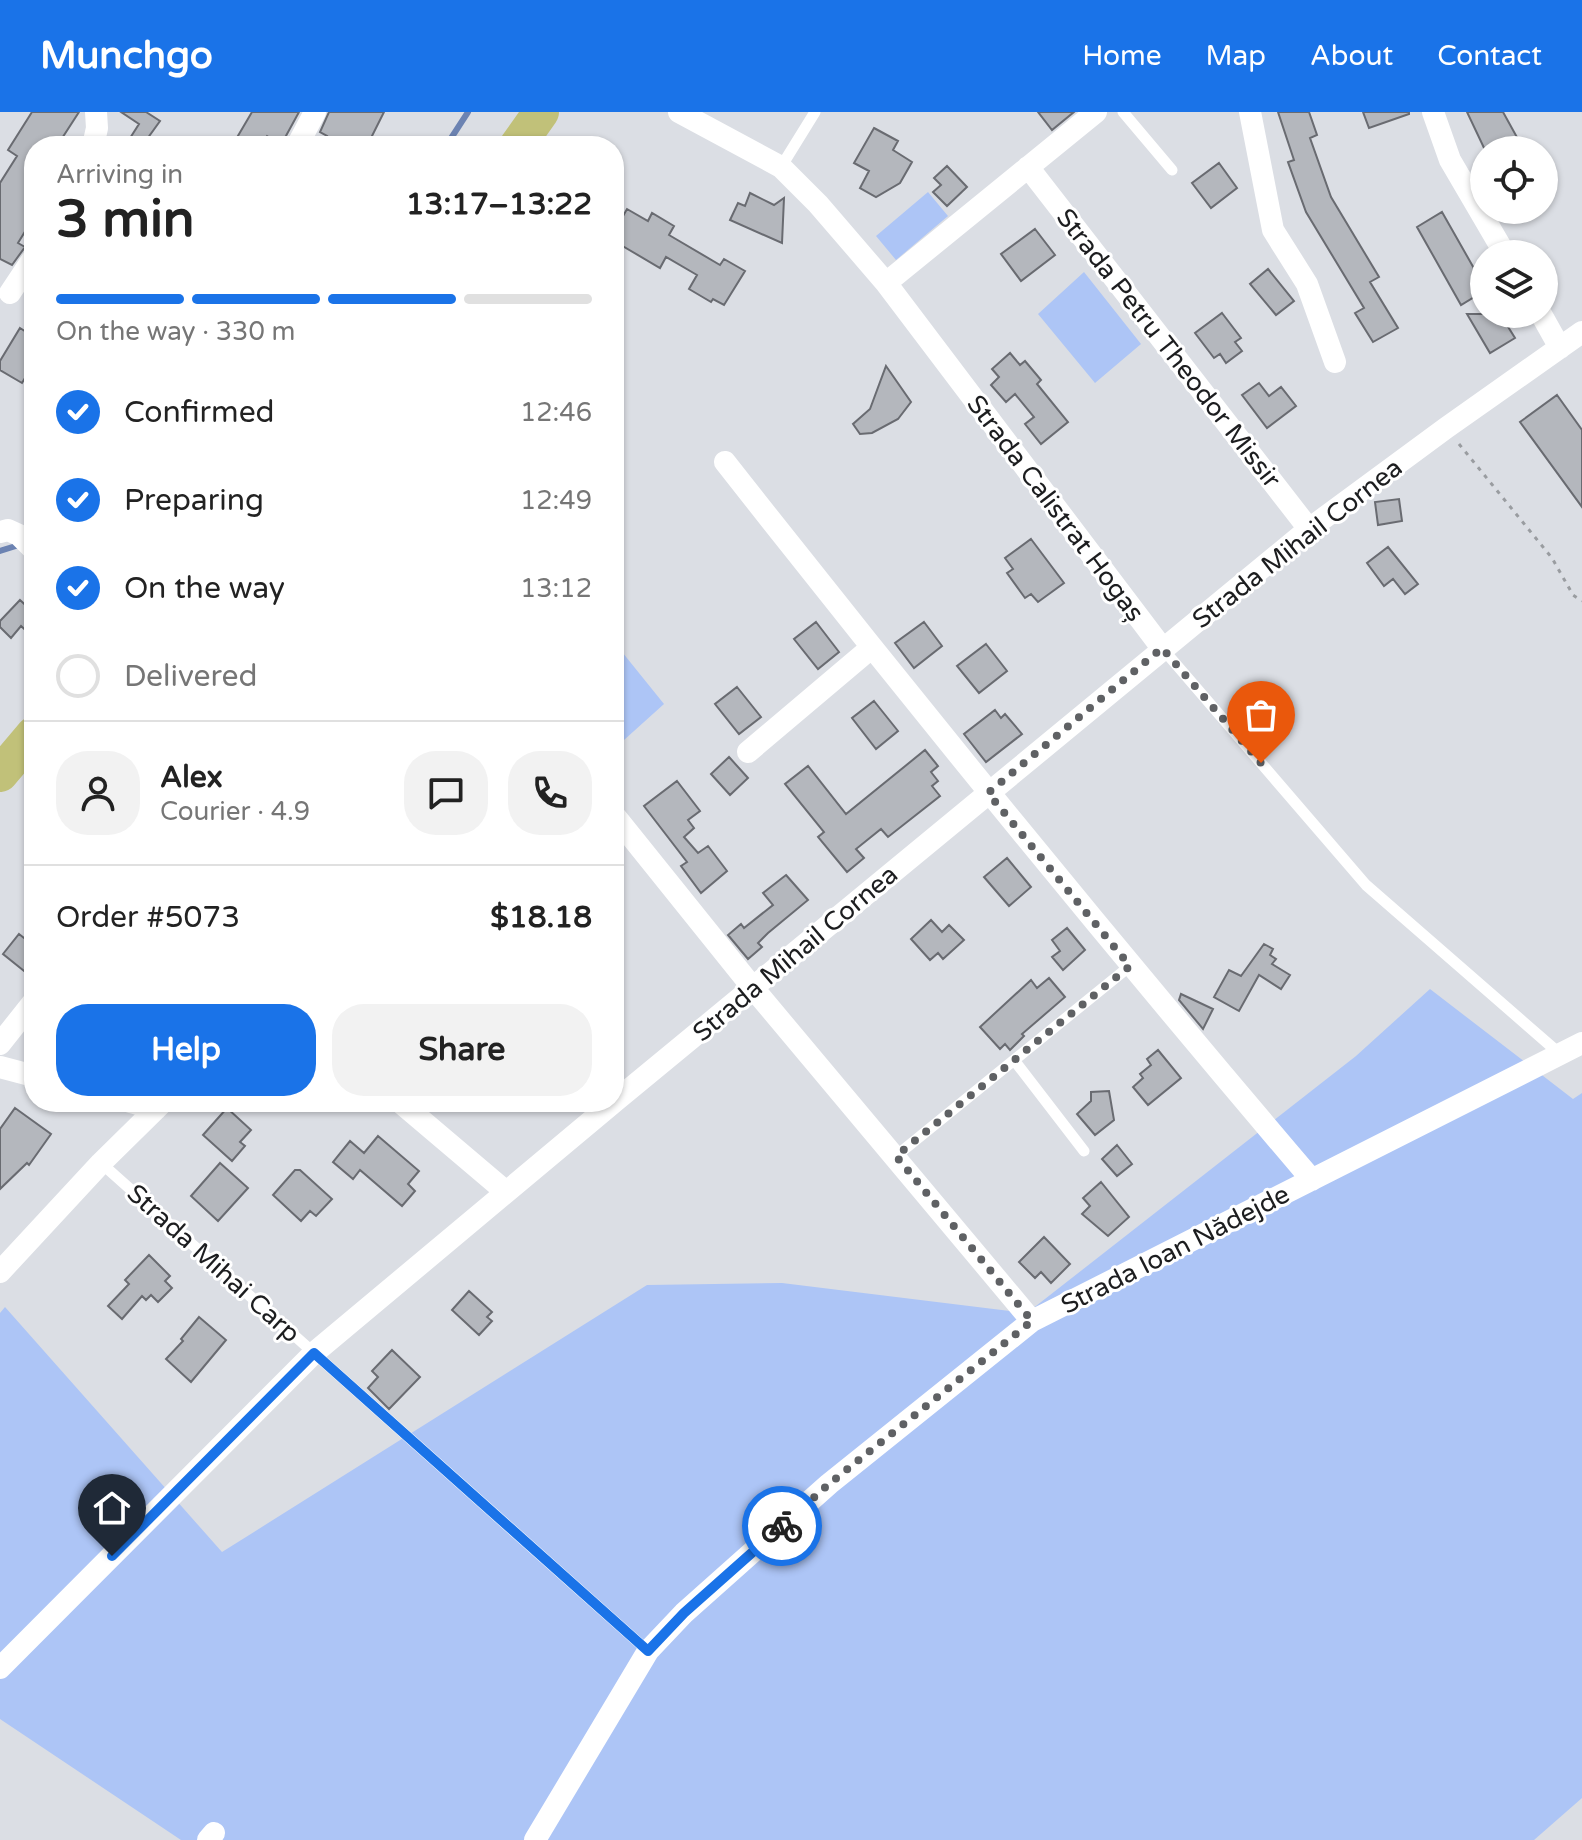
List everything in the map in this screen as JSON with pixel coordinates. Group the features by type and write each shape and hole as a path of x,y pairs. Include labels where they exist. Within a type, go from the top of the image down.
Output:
{"main road":[{"path":"524,136 541,112"},
{"path":"0,743 24,716"},
{"path":"0,774 24,746"}],"street":[{"path":"95,136 96,112"},
{"path":"302,136 315,112"},
{"name":"Strada Calistrat Hogaș","path":"679,112 781,167 818,204 886,283 1162,648"},
{"path":"886,283 1096,112"},
{"path":"1250,112 1273,230 1307,284 1335,362"},
{"path":"1433,112 1450,160 1497,240"},
{"name":"Strada Petru Theodor Missir","path":"1028,167 1309,529"},
{"path":"10,293 24,272"},
{"path":"1549,328 1560,348"},
{"name":"Strada Mihail Cornea","path":"624,1094 1309,529 1582,332"},
{"path":"725,462 988,793 1312,1180"},
{"path":"748,752 871,648"},
{"path":"624,827 753,988 1032,1321"},
{"path":"0,1044 24,1014"},
{"name":"Strada Ioan Nădejde","path":"535,1840 648,1651 684,1613 829,1484 1032,1321 1582,1043"},
{"path":"0,1067 24,1073"},
{"path":"0,1272 153,1112"},
{"path":"412,1112 505,1191"},
{"name":"Strada Mihail Cornea","path":"0,1668 314,1353 602,1112"}],"lane":[{"path":"781,167 815,112"},
{"path":"1123,112 1172,170"},
{"name":"Strada Calistrat Hogaș","path":"1162,648 1366,885 1561,1054"},
{"path":"896,1156 1130,966"},
{"path":"1014,1060 1084,1151"},
{"name":"Strada Mihai Carp","path":"101,1163 648,1651"}],"path":[{"path":"1446,428 1552,558 1573,595 1582,601"}],"shaded area":[{"path":"928,192 948,216 896,260 876,236"},
{"path":"1084,272 1141,344 1095,383 1038,314"},
{"path":"624,654 664,704 624,740"},
{"path":"1430,989 1573,1099 1582,1093 1582,1798 1534,1840 181,1840 0,1719 0,1313 5,1307 222,1552 647,1285 782,1283 1027,1313 1356,1056"}],"building":[{"path":"32,112 79,112 63,136 24,136 24,233 18,243 24,248 12,265 0,259 0,183 17,156 8,150"},
{"path":"121,112 146,112 160,121 149,136 131,136 139,124"},
{"path":"252,112 299,112 286,136 238,136"},
{"path":"329,112 384,112 372,136 327,136 320,132"},
{"path":"1038,112 1074,112 1052,130"},
{"path":"1278,112 1309,112 1317,135 1310,138 1331,197 1379,277 1370,282 1398,328 1373,342 1355,313 1364,308 1306,212 1288,162 1294,160"},
{"path":"1363,112 1409,112 1409,114 1369,128"},
{"path":"1467,112 1503,112 1516,136 1478,136"},
{"path":"874,128 898,141 893,150 912,162 900,183 876,197 860,188 869,171 854,163"},
{"path":"1219,163 1237,188 1211,208 1192,183"},
{"path":"947,166 967,187 947,206 933,192 941,185 934,178"},
{"path":"750,193 774,205 784,198 782,243 730,220 738,203 745,206"},
{"path":"627,209 648,221 652,213 674,226 669,235 720,265 724,259 745,271 724,305 713,299 711,302 689,289 697,275 666,257 660,268 624,247 624,214"},
{"path":"1442,212 1470,261 1470,300 1461,305 1417,227"},
{"path":"1035,229 1055,255 1021,281 1001,254"},
{"path":"1268,269 1294,301 1276,315 1250,284"},
{"path":"1222,313 1241,338 1235,342 1242,351 1226,363 1220,354 1214,358 1195,333"},
{"path":"20,328 24,331 22,383 0,370 0,361"},
{"path":"1475,328 1509,328 1515,338 1490,353"},
{"path":"1010,353 1020,365 1025,361 1041,380 1037,384 1068,422 1041,444 1025,424 1034,417 1015,394 1006,402 991,385 999,377 992,369"},
{"path":"886,366 911,402 898,419 872,433 860,434 853,424 870,409"},
{"path":"1259,383 1269,396 1281,387 1296,406 1267,428 1242,395"},
{"path":"1557,395 1582,430 1582,507 1520,422"},
{"path":"1399,499 1402,521 1378,525 1375,502"},
{"path":"1031,539 1064,583 1038,602 1031,594 1025,598 1007,573 1013,569 1005,558"},
{"path":"1388,547 1418,584 1405,594 1393,579 1384,586 1367,563"},
{"path":"20,600 24,604 24,629 21,626 11,638 0,627 0,621"},
{"path":"816,622 839,652 818,669 794,639"},
{"path":"924,622 942,646 914,668 895,643"},
{"path":"986,644 1007,671 979,693 957,666"},
{"path":"737,687 761,717 739,734 715,704"},
{"path":"874,701 898,731 876,749 852,718"},
{"path":"995,710 1001,718 1005,714 1022,734 986,762 964,734"},
{"path":"925,750 938,766 931,772 938,781 932,786 940,796 888,837 881,829 856,849 864,858 847,872 818,837 824,832 785,784 808,766 846,814"},
{"path":"729,757 748,778 730,795 711,774"},
{"path":"677,781 700,811 688,820 694,828 684,837 698,853 708,846 727,871 701,893 681,866 687,862 644,806"},
{"path":"1007,858 1031,887 1009,906 984,877"},
{"path":"786,875 808,900 768,933 758,943 762,947 748,959 728,935 741,924 744,928 773,905 763,893"},
{"path":"931,920 942,932 949,925 964,940 943,959 938,953 930,960 911,939"},
{"path":"1067,928 1085,950 1063,970 1052,957 1060,951 1052,940"},
{"path":"19,934 24,938 24,971 3,954"},
{"path":"1264,944 1273,949 1270,955 1276,959 1272,964 1290,975 1281,989 1259,975 1239,1011 1214,997 1229,970 1241,976"},
{"path":"1049,978 1065,997 1022,1034 1024,1036 1010,1050 1005,1044 1000,1049 980,1027 1031,980 1037,988"},
{"path":"1181,994 1213,1009 1203,1029 1179,1000"},
{"path":"1158,1050 1181,1078 1148,1105 1133,1087 1143,1078 1140,1074 1151,1065 1147,1059"},
{"path":"1109,1091 1114,1120 1095,1135 1077,1114 1091,1101 1091,1092"},
{"path":"15,1108 51,1134 29,1165 27,1163 0,1189 0,1129"},
{"path":"223,1112 231,1112 251,1130 240,1142 245,1146 232,1161 203,1135"},
{"path":"378,1136 419,1171 408,1184 415,1191 402,1206 360,1170 353,1179 333,1162 350,1141 364,1153"},
{"path":"1117,1145 1132,1164 1117,1176 1102,1159"},
{"path":"220,1163 248,1188 218,1221 191,1196"},
{"path":"295,1170 300,1170 332,1199 316,1216 310,1211 301,1221 273,1195"},
{"path":"1101,1182 1129,1217 1108,1236 1082,1214 1090,1206 1083,1198"},
{"path":"1044,1237 1070,1264 1051,1283 1041,1272 1035,1278 1019,1262"},
{"path":"149,1255 170,1276 165,1281 172,1288 158,1302 151,1295 146,1300 142,1296 122,1319 108,1306 129,1284 125,1280"},
{"path":"469,1291 492,1312 487,1317 492,1321 479,1335 452,1310"},
{"path":"199,1317 226,1340 191,1382 166,1359"},
{"path":"392,1350 420,1377 389,1409 368,1388 378,1377 372,1371"}],"waterway":[{"path":"452,136 468,112"},
{"path":"0,551 19,545"}],"way so far":[{"path":"782,1526 829,1484 1032,1321 896,1156 1130,966 988,793 1162,648 1261,763"}],"route":[{"path":"112,1556 314,1353 648,1651 684,1613 782,1526"}]}
